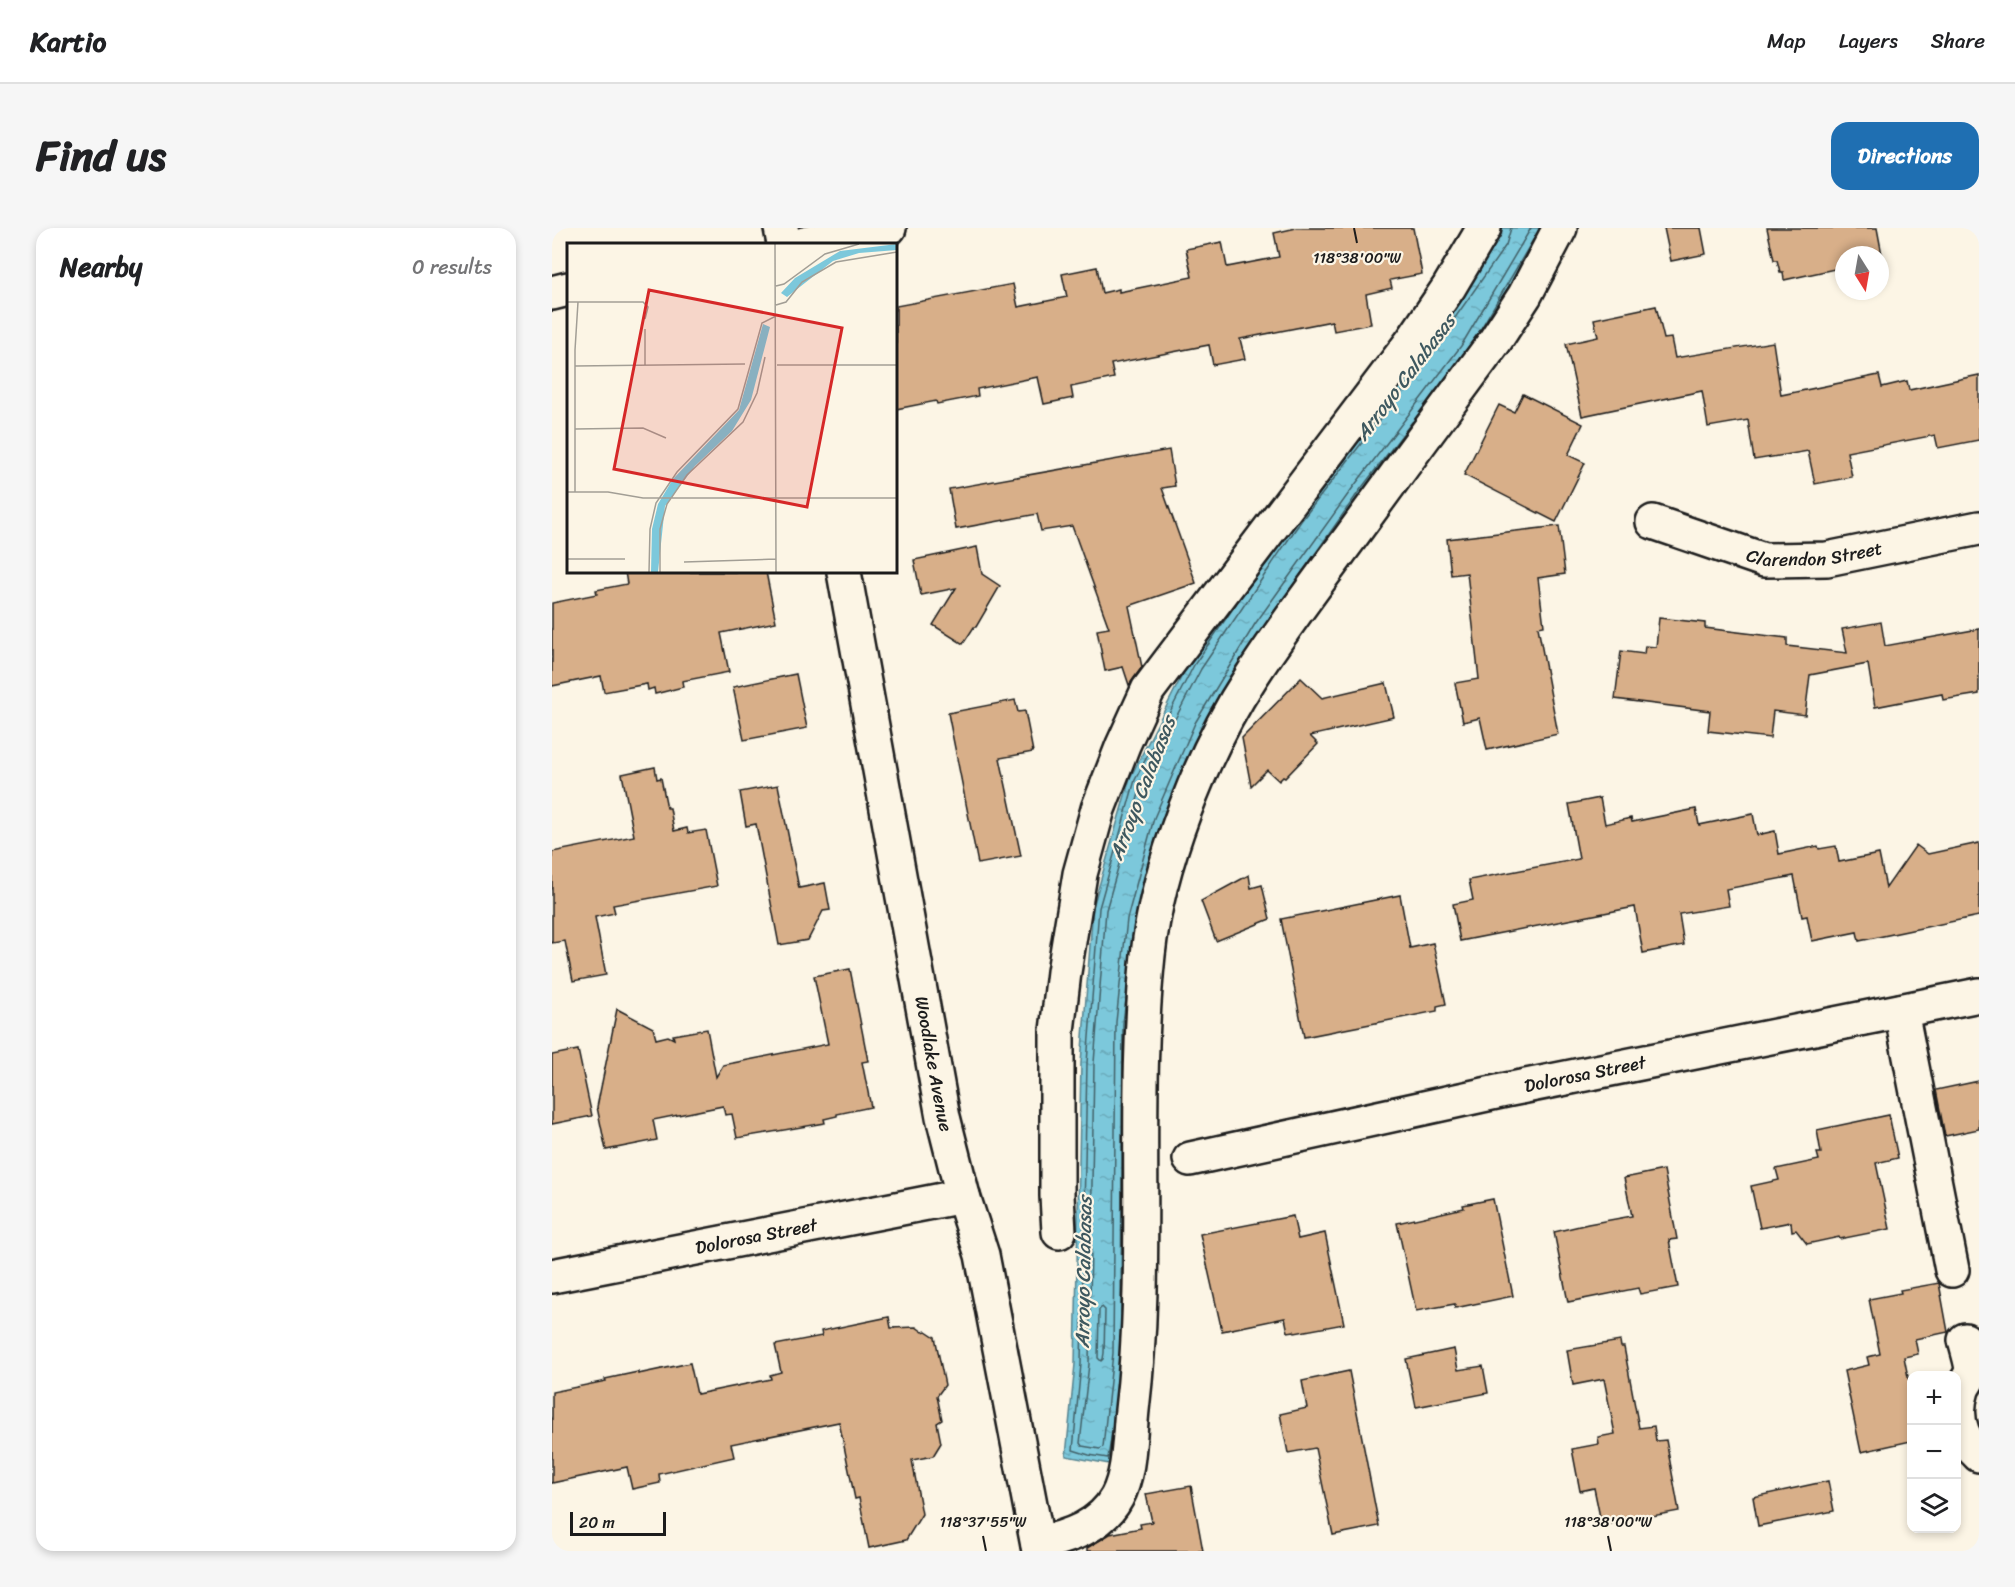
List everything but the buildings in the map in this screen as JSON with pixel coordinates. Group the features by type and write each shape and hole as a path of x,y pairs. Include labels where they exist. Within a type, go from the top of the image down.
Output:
{"street":[{"path":"781,228 784,243"},
{"path":"809,243 889,228"},
{"path":"1059,1232 1057,1030 1064,972 1080,874 1098,809 1123,745 1148,690 1413,340 1449,287 1484,228"},
{"path":"1038,1548 1067,1537 1107,1512 1118,1495 1125,1472 1140,1327 1141,1024 1148,951 1159,892 1179,826 1211,749 1249,679 1495,341 1525,295 1560,228"},
{"path":"552,293 567,289"},
{"name":"Clarendon Street","path":"1653,522 1764,560 1827,559 1979,528"},
{"name":"Woodlake Avenue","path":"844,573 943,1117 981,1255 1038,1548"},
{"name":"Dolorosa Street","path":"1190,1159 1496,1092 1979,995"},
{"path":"1901,1011 1952,1270"},
{"name":"Dolorosa Street","path":"552,1276 963,1196"},
{"path":"1965,1341 1972,1371 1962,1390 1958,1412 1961,1431 1966,1443 1979,1455"}],"water":[{"name":"Arroyo Calabasas","path":"1498,228 1546,228 1473,354 1167,823 1127,1354 1115,1465 1066,1456 1075,1364 1081,1063 1093,907 1130,778 1189,662"}]}
